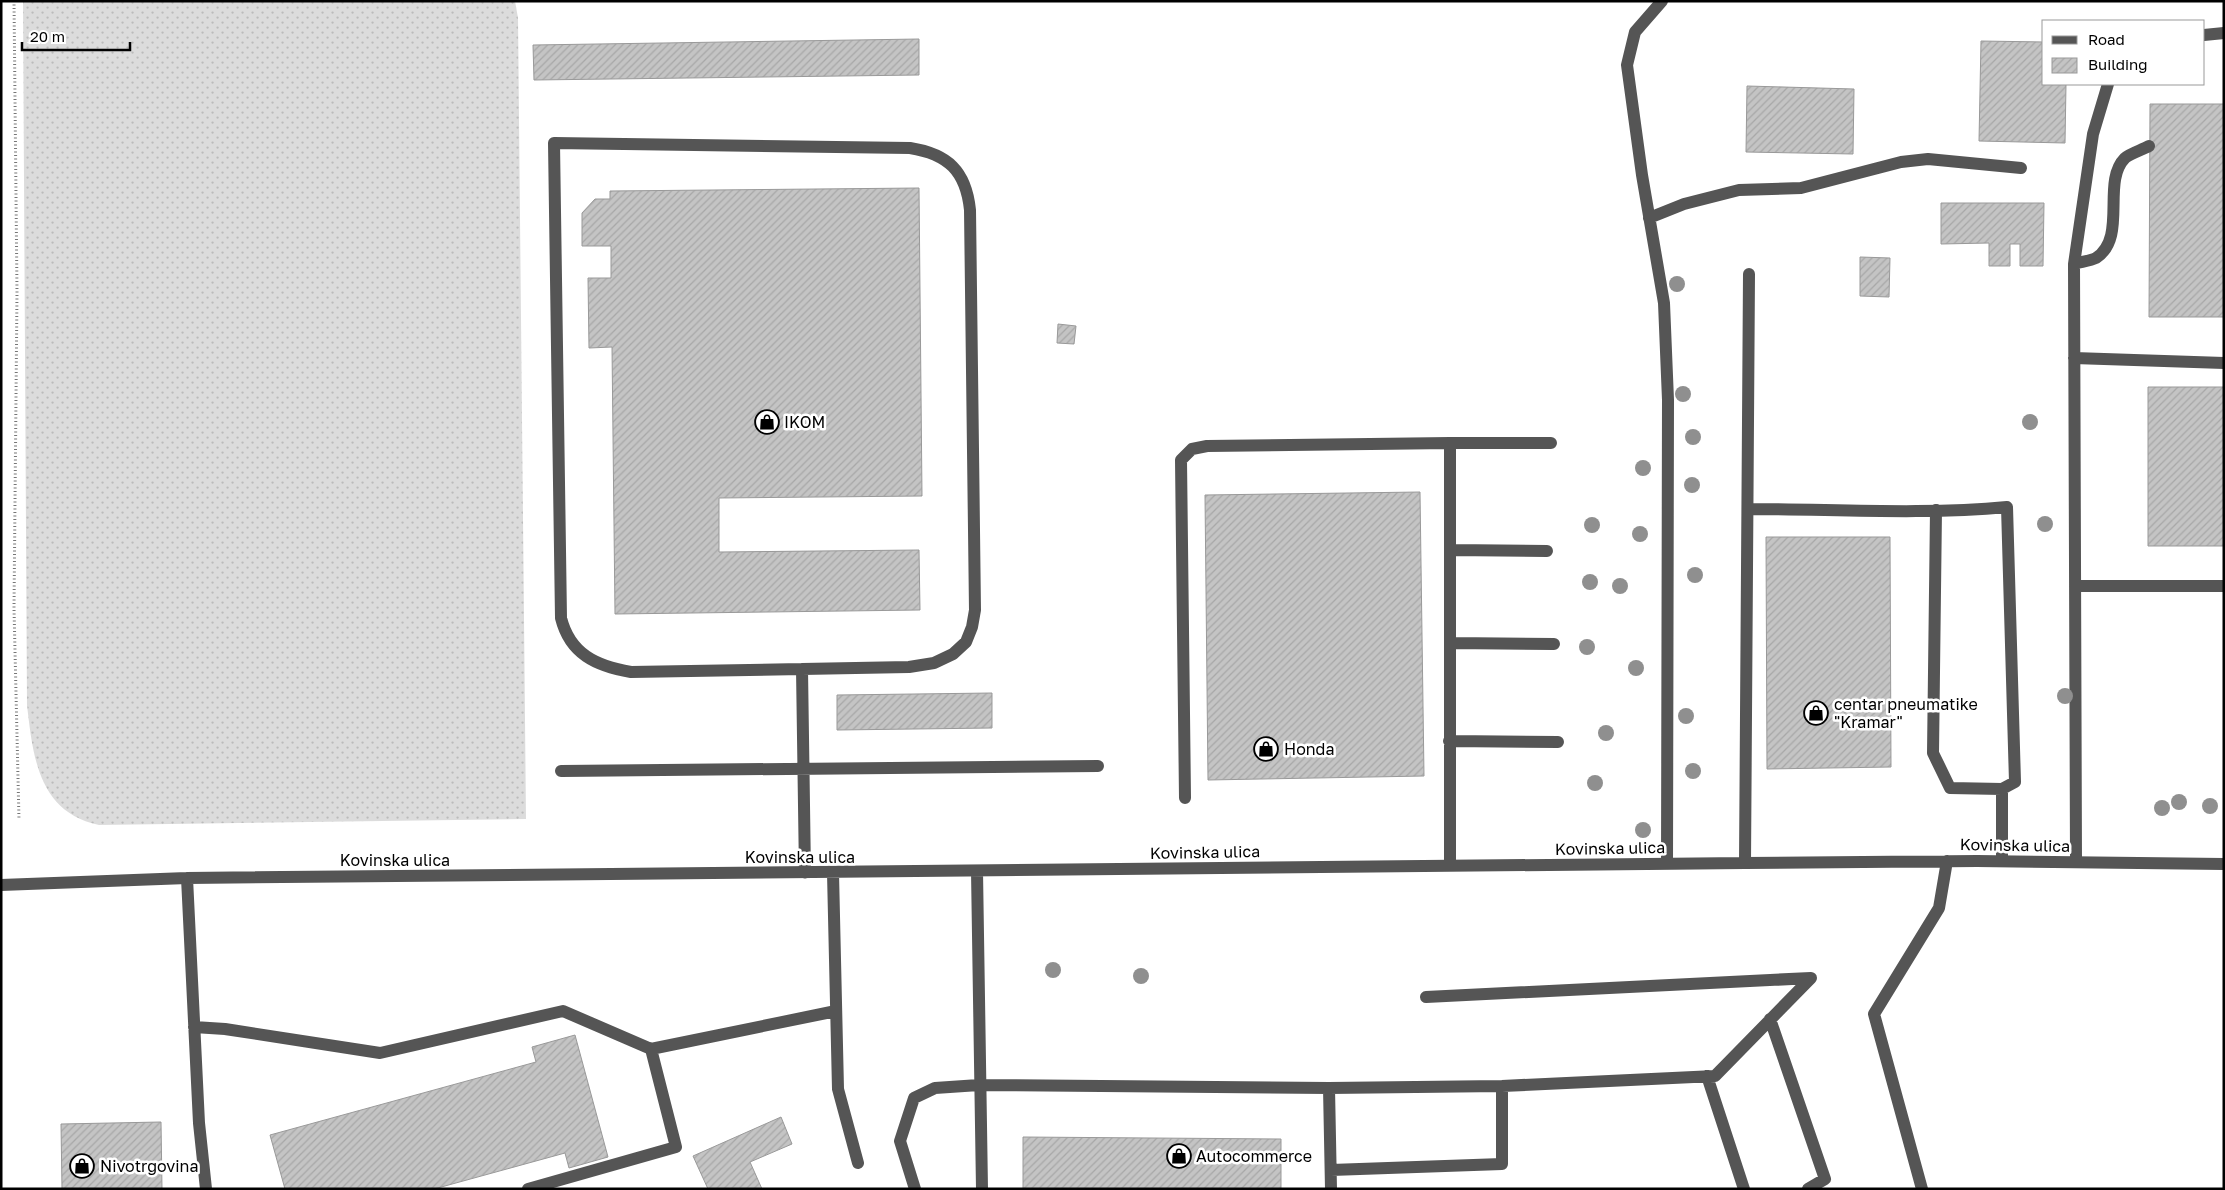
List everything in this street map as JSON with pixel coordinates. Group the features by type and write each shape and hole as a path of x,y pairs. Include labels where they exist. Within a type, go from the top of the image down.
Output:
{"street":[{"path":"1662,1 1635,32 1627,65 1649,218 1664,303 1668,400 1666,864"},
{"path":"2205,35 2224,34"},
{"path":"2076,862 2074,264 2093,134 2108,85"},
{"path":"554,143 910,148 926,150 940,156 955,168 965,183 970,210 975,610 972,626 966,642 953,654 934,663 910,667 802,669 631,672 613,669 595,662 583,654 565,634 561,608 554,143"},
{"path":"2074,264 2096,258 2108,244 2114,219 2116,173 2126,157 2150,146"},
{"path":"1649,218 1684,204 1738,190 1801,188 1910,161 1928,159 2021,168"},
{"path":"1745,862 1749,274"},
{"path":"2074,358 2224,363"},
{"path":"1450,443 1450,866"},
{"path":"1185,798 1181,460 1192,449 1207,446 1551,443"},
{"path":"1748,509 1971,510 2007,507 2015,782 2002,789 1950,788 1933,753 1936,510"},
{"path":"1450,550 1547,551"},
{"path":"2075,586 2224,586"},
{"path":"1450,643 1554,644"},
{"path":"802,669 805,770 805,873"},
{"path":"1449,741 1558,742"},
{"path":"560,772 1098,766"},
{"path":"2002,789 2002,861"},
{"path":"1922,1189 1874,1014 1939,908 1948,861"},
{"name":"Kovinska ulica","path":"1,885 187,878 833,873 1745,862 2002,861 2224,864"},
{"path":"977,871 982,1189"},
{"path":"833,873 838,1089 858,1163"},
{"path":"187,878 199,1123 206,1189"},
{"path":"915,1189 900,1141 914,1098 936,1088 979,1085 1329,1088 1502,1086 1715,1076 1811,978 1426,997"},
{"path":"194,1027 225,1029 380,1053 563,1011 650,1049 836,1011"},
{"path":"1770,1019 1825,1179 1808,1189"},
{"path":"528,1189 676,1147 650,1049"},
{"path":"1707,1076 1744,1189"},
{"path":"1330,1170 1502,1164 1502,1086"},
{"path":"1329,1088 1331,1189"}],"path":[{"path":"14,1 16,292 14,608 19,820"}],"shaded area":[{"path":"23,1 515,1 518,18 526,819 99,825 79,818 63,808 51,795 42,779 36,762 27,705"}],"building":[{"path":"919,39 919,75 534,80 533,45"},
{"path":"1981,41 2042,42 2042,85 2066,85 2065,143 1979,141"},
{"path":"1747,86 1854,89 1853,154 1746,152"},
{"path":"2150,104 2224,104 2224,317 2149,317"},
{"name":"IKOM","path":"919,188 922,496 719,498 719,552 919,550 920,610 615,614 612,347 589,348 588,278 611,278 611,246 582,246 582,213 595,199 610,199 610,191"},
{"path":"1941,203 2044,203 2043,266 2020,266 2020,244 2010,244 2010,266 1989,266 1989,243 1941,244"},
{"path":"1860,257 1890,258 1889,297 1860,296"},
{"path":"1058,324 1076,326 1074,344 1057,343"},
{"path":"2148,387 2224,387 2224,546 2148,546"},
{"path":"1420,492 1424,776 1208,780 1205,495"},
{"path":"1766,537 1890,537 1891,767 1767,769"},
{"path":"992,693 992,728 837,730 837,695"},
{"path":"575,1035 608,1157 569,1168 565,1153 434,1189 285,1189 270,1135 536,1062 532,1047"},
{"path":"781,1117 792,1144 750,1162 762,1189 708,1189 693,1156"},
{"path":"161,1122 162,1189 62,1189 61,1124"},
{"path":"1023,1137 1281,1139 1281,1189 1023,1189"}],"place":[{"name":"IKOM","path":"767,422"},
{"name":"centar pneumatike \"Kramar\"","path":"1816,713"},
{"name":"Honda","path":"1266,749"},
{"name":"Autocommerce","path":"1179,1156"},
{"name":"Nivotrgovina","path":"82,1166"}]}
